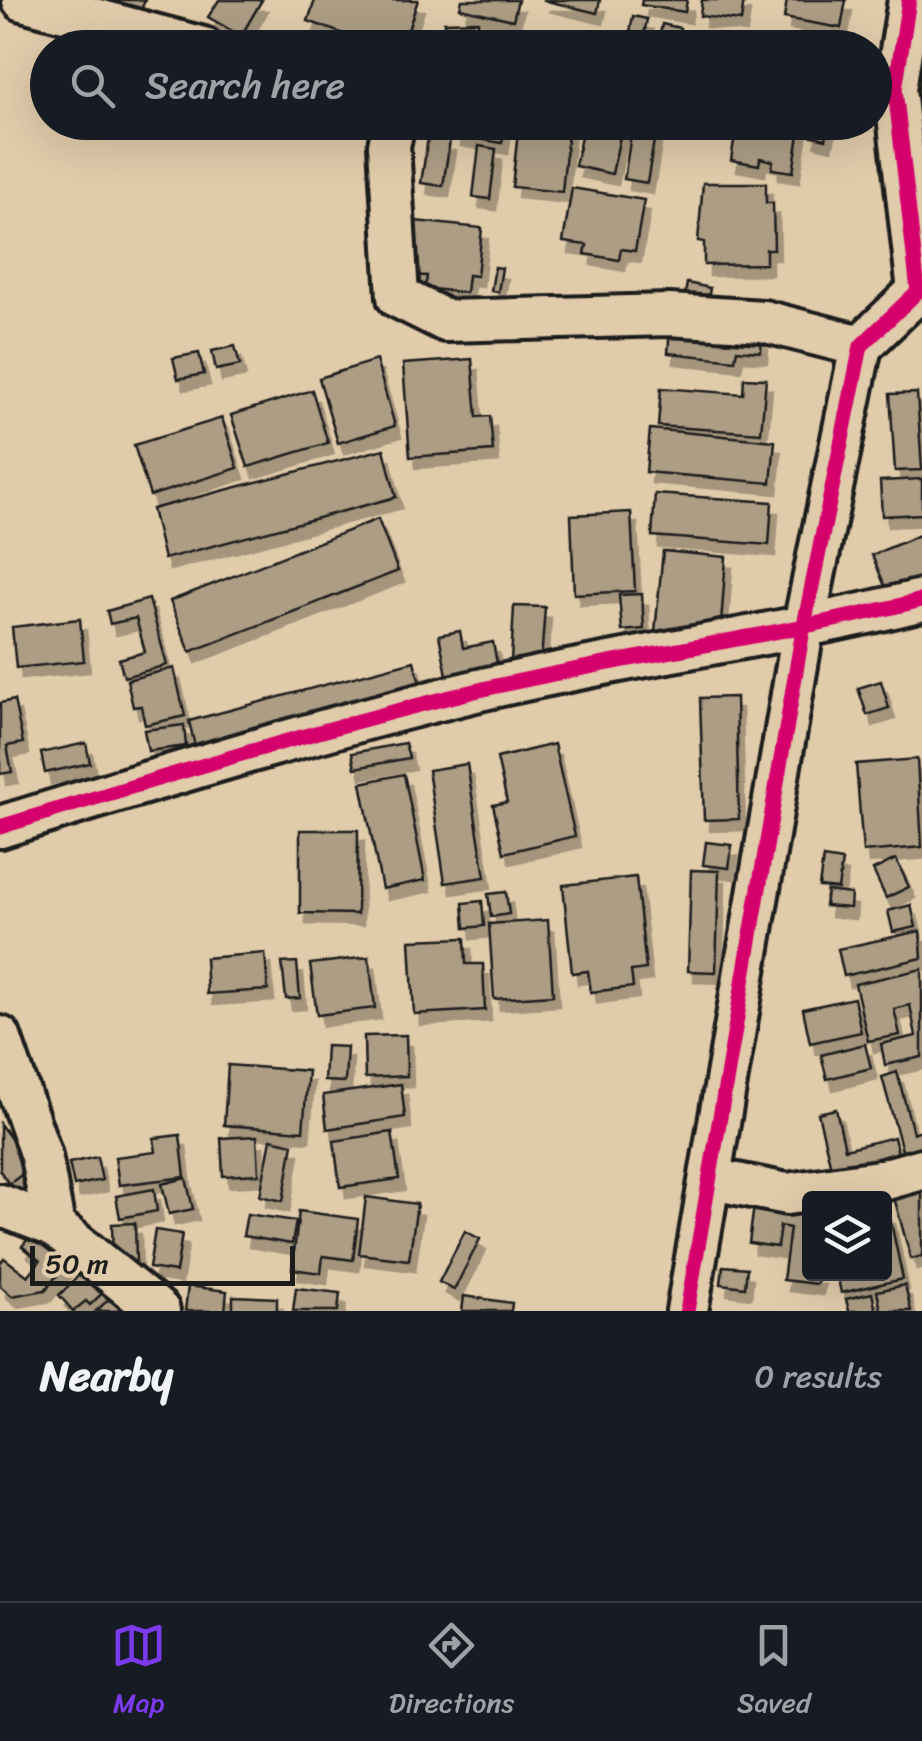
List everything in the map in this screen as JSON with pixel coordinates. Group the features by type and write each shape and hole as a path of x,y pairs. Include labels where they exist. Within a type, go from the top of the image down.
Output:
{"street":[{"path":"24,0 136,30"},
{"path":"892,33 909,0"},
{"path":"687,1311 803,630 861,346 920,294 909,91 892,60"},
{"path":"390,140 398,297 446,321 669,315 763,321 861,346"},
{"path":"0,828 216,761 477,691 803,630 922,600"},
{"path":"0,1036 41,1156 54,1226"},
{"path":"712,1179 787,1194 922,1169"},
{"path":"0,1206 54,1226 159,1311"}],"building":[{"path":"116,0 145,0 139,15 114,6"},
{"path":"219,0 262,0 244,30 231,30 208,17"},
{"path":"315,0 418,0 408,30 333,30 308,21"},
{"path":"462,0 518,0 513,20 460,8"},
{"path":"543,0 600,0 597,13"},
{"path":"642,0 687,0 685,12 641,5"},
{"path":"702,0 744,0 741,21 700,16"},
{"path":"787,0 846,0 841,28 784,18"},
{"path":"633,16 647,19 645,30 630,30"},
{"path":"478,21 478,30 444,30 444,22"},
{"path":"662,24 680,28 680,30 661,30"},
{"path":"428,140 450,140 443,186 421,183"},
{"path":"517,140 567,140 562,192 512,187"},
{"path":"580,140 619,140 612,174 575,166"},
{"path":"630,140 654,140 647,183 624,179"},
{"path":"734,140 798,140 793,172 772,169 773,161 760,158 759,165 731,160"},
{"path":"479,146 496,149 490,199 473,197"},
{"path":"703,183 766,183 766,203 773,203 774,249 766,249 766,264 704,265 704,242 698,241"},
{"path":"572,188 644,200 635,251 621,249 619,260 585,254 587,245 563,242"},
{"path":"415,221 482,228 477,276 468,275 466,293 425,288 427,276 410,275"},
{"path":"495,267 502,268 498,292 491,291"},
{"path":"687,283 710,288 707,305 684,300"},
{"path":"670,329 762,338 761,352 737,350 735,360 668,353"},
{"path":"235,346 240,365 216,370 212,351"},
{"path":"199,353 204,374 178,379 173,358"},
{"path":"472,359 477,417 490,416 493,451 410,457 403,364"},
{"path":"376,360 395,426 338,443 319,378"},
{"path":"744,378 766,379 761,433 658,426 661,388 743,394"},
{"path":"312,390 328,443 248,467 231,415"},
{"path":"917,393 922,470 895,471 890,394"},
{"path":"222,418 238,468 150,496 134,445"},
{"path":"650,429 775,441 771,483 646,472"},
{"path":"384,449 396,497 164,559 152,509"},
{"path":"922,479 922,514 882,516 880,481"},
{"path":"655,494 772,502 769,545 652,536"},
{"path":"631,512 635,591 574,594 571,515"},
{"path":"378,519 398,571 190,652 170,601"},
{"path":"922,534 922,577 887,591 872,555"},
{"path":"663,551 726,557 720,637 655,632"},
{"path":"642,594 644,629 622,631 619,595"},
{"path":"149,599 167,665 124,677 119,659 145,652 136,618 110,624 107,611"},
{"path":"514,606 545,607 541,662 511,661"},
{"path":"80,619 84,661 16,668 12,627"},
{"path":"460,631 463,648 493,642 499,674 449,685 439,635"},
{"path":"414,661 422,690 196,751 189,721"},
{"path":"174,668 185,716 145,725 141,706 133,707 127,680"},
{"path":"881,681 889,708 867,715 858,688"},
{"path":"736,697 739,819 704,820 700,698"},
{"path":"14,700 23,743 7,746 12,772 0,774 0,703"},
{"path":"184,725 186,746 148,751 144,730"},
{"path":"86,743 90,763 45,773 41,753"},
{"path":"405,743 409,758 355,768 352,753"},
{"path":"554,744 575,836 504,853 493,805 507,802 497,758"},
{"path":"917,759 922,847 863,852 856,764"},
{"path":"467,764 485,877 445,883 428,770"},
{"path":"404,774 425,880 382,889 361,783"},
{"path":"300,830 358,830 357,914 300,913"},
{"path":"706,842 732,845 729,868 703,865"},
{"path":"823,858 842,861 838,889 819,887"},
{"path":"896,859 909,887 886,898 873,870"},
{"path":"691,870 719,871 716,972 688,971"},
{"path":"636,877 646,969 631,971 633,987 591,992 588,971 572,973 563,885"},
{"path":"827,891 851,894 850,908 825,906"},
{"path":"506,892 509,914 491,917 488,894"},
{"path":"482,901 484,926 465,928 463,903"},
{"path":"911,905 916,927 893,932 888,911"},
{"path":"548,920 553,995 494,999 489,924"},
{"path":"920,931 922,958 844,976 838,949"},
{"path":"465,938 466,964 483,964 485,1010 414,1014 410,940"},
{"path":"265,953 268,990 207,994 205,958"},
{"path":"369,957 375,1008 317,1015 310,964"},
{"path":"297,962 300,998 286,999 282,963"},
{"path":"922,969 922,1057 885,1065 881,1044 916,1036 910,1005 894,1009 900,1035 868,1041 855,984"},
{"path":"854,998 861,1032 810,1043 803,1009"},
{"path":"406,1035 407,1076 365,1078 364,1036"},
{"path":"865,1044 871,1068 827,1079 821,1055"},
{"path":"326,1046 347,1047 345,1082 324,1081"},
{"path":"228,1065 308,1071 303,1131 224,1125"},
{"path":"897,1072 913,1133 922,1130 922,1156 905,1161 882,1077"},
{"path":"401,1084 405,1117 327,1129 323,1095"},
{"path":"836,1109 845,1149 894,1137 900,1163 834,1180 818,1113"},
{"path":"0,1124 32,1167 9,1184 0,1171"},
{"path":"392,1132 399,1179 340,1187 334,1141"},
{"path":"180,1135 185,1177 119,1185 115,1157 156,1152 154,1138"},
{"path":"257,1136 259,1174 223,1176 221,1138"},
{"path":"271,1139 293,1144 283,1201 260,1196"},
{"path":"97,1157 102,1180 74,1186 69,1163"},
{"path":"186,1178 193,1209 169,1214 162,1184"},
{"path":"922,1181 922,1256 911,1259 892,1190"},
{"path":"154,1189 157,1211 120,1218 116,1196"},
{"path":"366,1197 417,1204 409,1260 359,1254"},
{"path":"755,1198 802,1205 802,1281 818,1281 817,1284 783,1280 790,1228 780,1226 777,1247 749,1243"},
{"path":"299,1211 358,1219 353,1260 323,1256 321,1273 292,1269"},
{"path":"247,1214 296,1221 292,1244 243,1236"},
{"path":"135,1223 136,1261 113,1262 112,1224"},
{"path":"892,1227 903,1279 841,1293 838,1281 892,1281"},
{"path":"38,1228 74,1255 45,1290 12,1296 0,1286 0,1263 4,1258 28,1276 40,1261 22,1246"},
{"path":"155,1230 182,1234 176,1272 149,1268"},
{"path":"465,1231 480,1239 454,1290 439,1282"},
{"path":"91,1263 112,1284 90,1305 86,1301 73,1311 59,1295"},
{"path":"723,1266 747,1268 745,1287 721,1284"},
{"path":"905,1285 911,1311 881,1311 877,1291"},
{"path":"188,1286 227,1291 225,1311 185,1311"},
{"path":"296,1288 340,1293 338,1311 293,1311"},
{"path":"119,1290 139,1311 96,1311"},
{"path":"872,1293 876,1311 849,1311 846,1299"},
{"path":"233,1296 277,1298 277,1311 233,1311"},
{"path":"464,1296 512,1303 511,1311 462,1311"}],"cycle path":[{"path":"687,1311 803,630 861,346 918,291 895,89 909,0"},
{"path":"0,827 177,773 475,691 922,600"}]}
